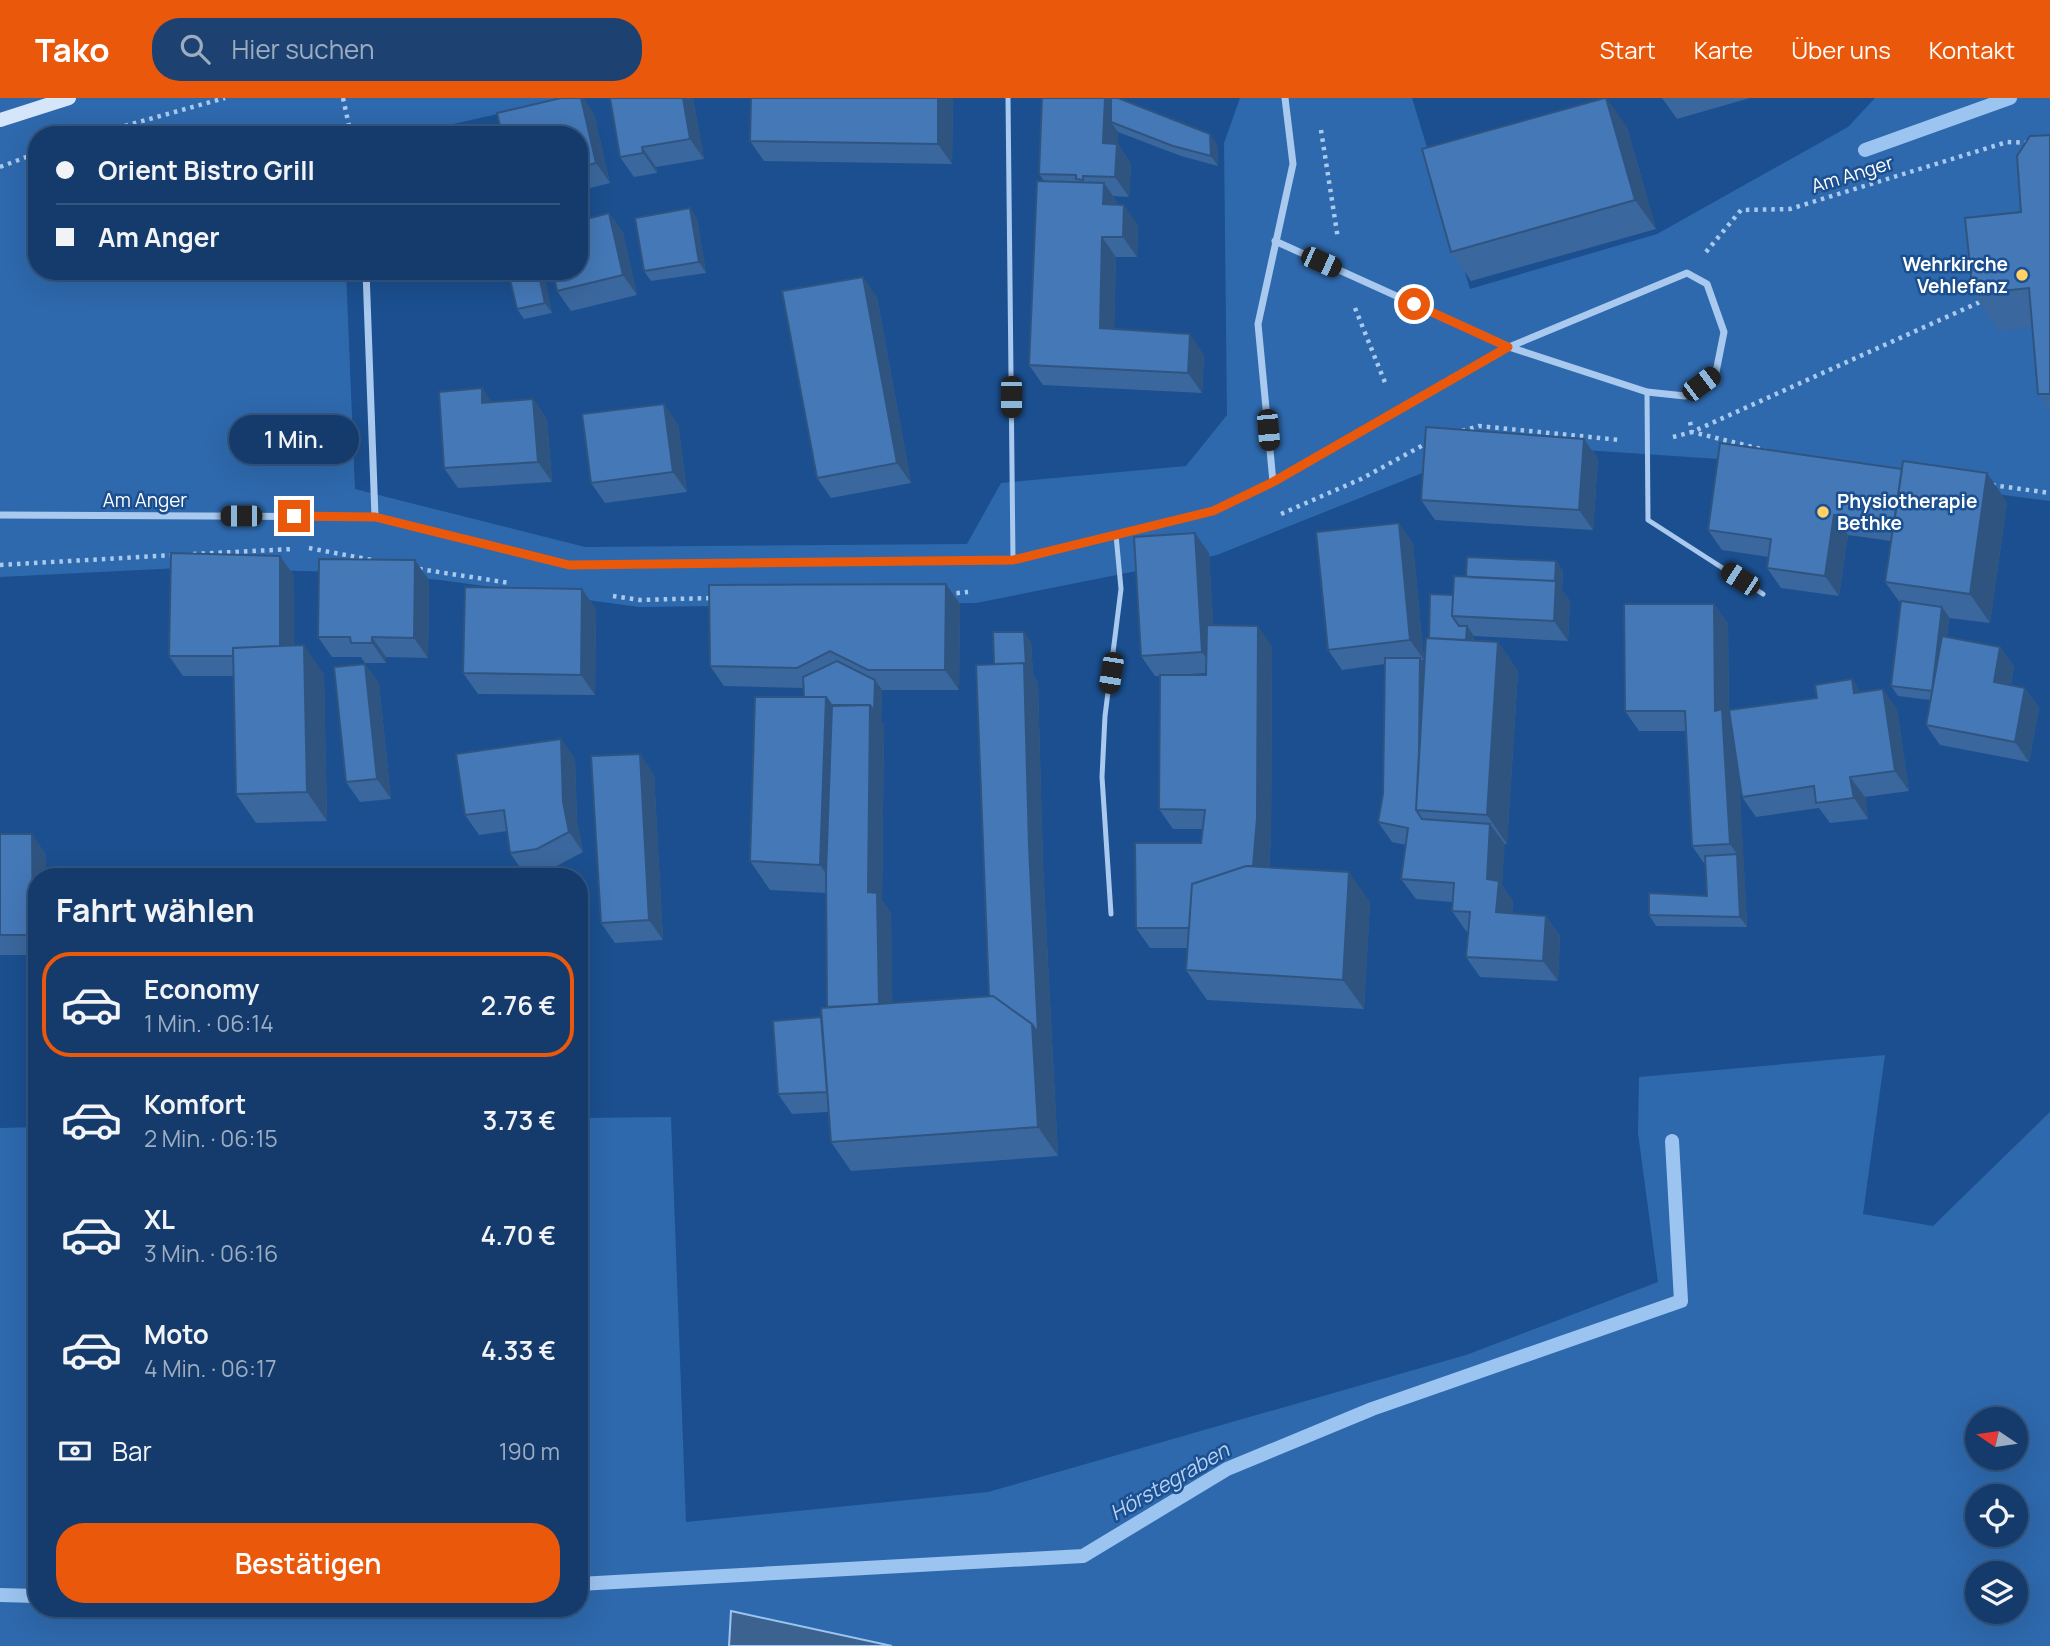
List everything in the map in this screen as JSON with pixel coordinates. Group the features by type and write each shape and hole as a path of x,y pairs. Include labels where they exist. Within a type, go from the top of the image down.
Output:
{"main road":[{"path":"0,120 69,98"}],"street":[{"path":"1273,482 1258,324 1293,164 1285,98"},
{"path":"1275,241 1508,347 1647,392 1685,396 1716,372 1724,332 1707,284 1687,273"},
{"name":"Am Anger","path":"0,515 375,517 569,565 1013,560 1213,511 1273,482 1508,347 1687,273"},
{"path":"366,280 375,517"}],"lane":[{"path":"1008,98 1013,560"},
{"path":"1647,392 1648,520 1763,594"},
{"path":"1111,914 1102,777 1105,716 1121,589 1116,535"}],"path":[{"path":"124,126 225,98"},
{"path":"343,98 349,126"},
{"name":"Am Anger","path":"1687,273 1741,210 1790,209 2007,142 2039,143"},
{"path":"0,167 28,156"},
{"path":"1692,432 1983,300"},
{"path":"1685,396 1692,432"},
{"path":"1692,432 1771,451"},
{"path":"1983,483 2050,493"}],"shaded area":[{"path":"0,98 570,98 444,126 28,126 28,280 346,280 355,489 585,547 967,544 1001,483 1186,466 1227,415 1224,143 1240,98 1412,98 1470,289 1657,234 1848,127 1875,98 2050,98 2050,501 1734,460 1480,443 1435,468 1217,555 976,603 639,607 440,580 339,572 180,568 0,577"},
{"path":"1885,1055 1863,1214 1933,1226 2050,1112 2050,1646 892,1646 731,1611 729,1646 0,1646 0,1128 28,1127 28,1617 588,1617 588,1118 671,1117 686,1522 988,1492 1466,1355 1658,1282 1638,1133 1639,1077"},
{"path":"731,1611 892,1646 729,1646"}],"building":[{"path":"561,98 581,98 587,126 500,126 497,113"},
{"path":"610,98 683,98 690,139 642,147 643,153 620,157"},
{"path":"751,98 938,98 938,144 750,141"},
{"path":"1042,98 1105,98 1103,143 1117,144 1115,177 1083,176 1083,180 1076,179 1076,175 1039,174"},
{"path":"1111,98 1118,98 1210,134 1211,156 1173,146 1111,122"},
{"path":"1606,98 1635,200 1451,252 1422,149"},
{"path":"588,128 596,163 588,165"},
{"path":"2050,135 2050,394 2038,394 2029,288 1973,294 1965,218 2021,212 2017,156 2030,136"},
{"path":"1037,181 1104,183 1103,204 1124,205 1123,237 1102,237 1100,328 1190,334 1188,373 1029,365"},
{"path":"690,208 699,262 644,271 635,218"},
{"path":"609,213 623,275 557,291 555,280 588,280 588,219"},
{"path":"863,277 897,463 817,478 782,291"},
{"path":"510,280 540,280 545,303 517,309"},
{"path":"482,388 482,403 533,399 538,462 444,468 439,392"},
{"path":"664,404 673,472 591,483 582,414"},
{"path":"1426,427 1584,439 1579,510 1421,500"},
{"name":"Physiotherapie Bethke","path":"1720,443 1902,469 1894,524 1834,515 1825,576 1767,568 1771,539 1708,530"},
{"path":"1903,461 1987,473 1970,594 1885,582"},
{"path":"1399,523 1410,640 1328,650 1316,532"},
{"path":"1195,533 1202,652 1141,656 1134,537"},
{"path":"171,553 280,556 280,646 233,648 233,656 169,656"},
{"path":"1467,557 1556,561 1555,581 1466,577"},
{"path":"319,559 415,560 414,638 372,637 372,643 351,643 350,637 318,637"},
{"path":"1454,576 1556,581 1554,621 1452,616"},
{"path":"946,584 945,670 868,670 830,651 797,668 710,666 709,585"},
{"path":"465,587 582,589 581,675 463,673"},
{"path":"1430,594 1453,595 1452,616 1459,626 1467,626 1466,640 1429,638"},
{"path":"1901,601 1942,607 1932,691 1891,686"},
{"path":"1624,604 1714,604 1715,711 1722,709 1730,844 1692,846 1685,711 1625,711"},
{"path":"1207,625 1258,626 1257,818 1253,866 1192,884 1189,928 1136,928 1135,843 1201,843 1205,810 1159,809 1160,675 1206,675"},
{"path":"993,632 1024,632 1026,665 994,664"},
{"path":"1942,636 2000,647 1994,682 2025,688 2015,742 1926,725"},
{"path":"1426,638 1498,642 1487,815 1416,810"},
{"path":"304,645 307,792 236,794 233,648"},
{"path":"1385,658 1420,658 1416,810 1422,819 1490,824 1487,879 1499,881 1496,912 1546,916 1543,961 1466,957 1470,912 1452,911 1454,883 1401,879 1408,828 1378,822 1383,794"},
{"path":"837,661 875,680 874,711 870,705 832,706 826,697 804,697 803,677"},
{"path":"1024,663 1038,1033 1032,1024 993,996 989,996 976,665"},
{"path":"365,664 377,779 346,782 334,667"},
{"path":"1852,679 1854,693 1883,689 1895,771 1850,777 1854,798 1816,803 1814,786 1742,797 1729,710 1817,698 1815,685"},
{"path":"755,697 826,697 820,865 750,861"},
{"path":"832,705 870,705 868,892 877,893 879,1004 827,1007 826,874"},
{"path":"561,739 563,802 569,832 537,849 510,853 504,810 465,815 456,754"},
{"path":"640,754 649,920 601,923 591,756"},
{"path":"0,834 32,834 32,868 28,868 28,935 0,935"},
{"path":"1737,854 1740,917 1649,915 1649,893 1707,896 1705,856"},
{"path":"1246,866 1349,872 1343,980 1186,970 1192,884"},
{"path":"993,996 1032,1024 1038,1127 831,1142 821,1008"},
{"path":"821,1017 827,1092 778,1094 773,1021"}],"waterway":[{"path":"1865,150 2010,98"},
{"name":"Hörstegraben","path":"588,1584 1083,1556 1227,1469 1372,1409 1681,1301 1672,1141"},
{"name":"Hörstegraben","path":"0,1595 28,1596"}],"place":[{"name":"Wehrkirche Vehlefanz","path":"2022,275"},
{"name":"Physiotherapie Bethke","path":"1823,512"}],"route":[{"path":"294,516 375,517 569,565 1013,560 1213,511 1273,482 1508,347 1414,304"}]}
